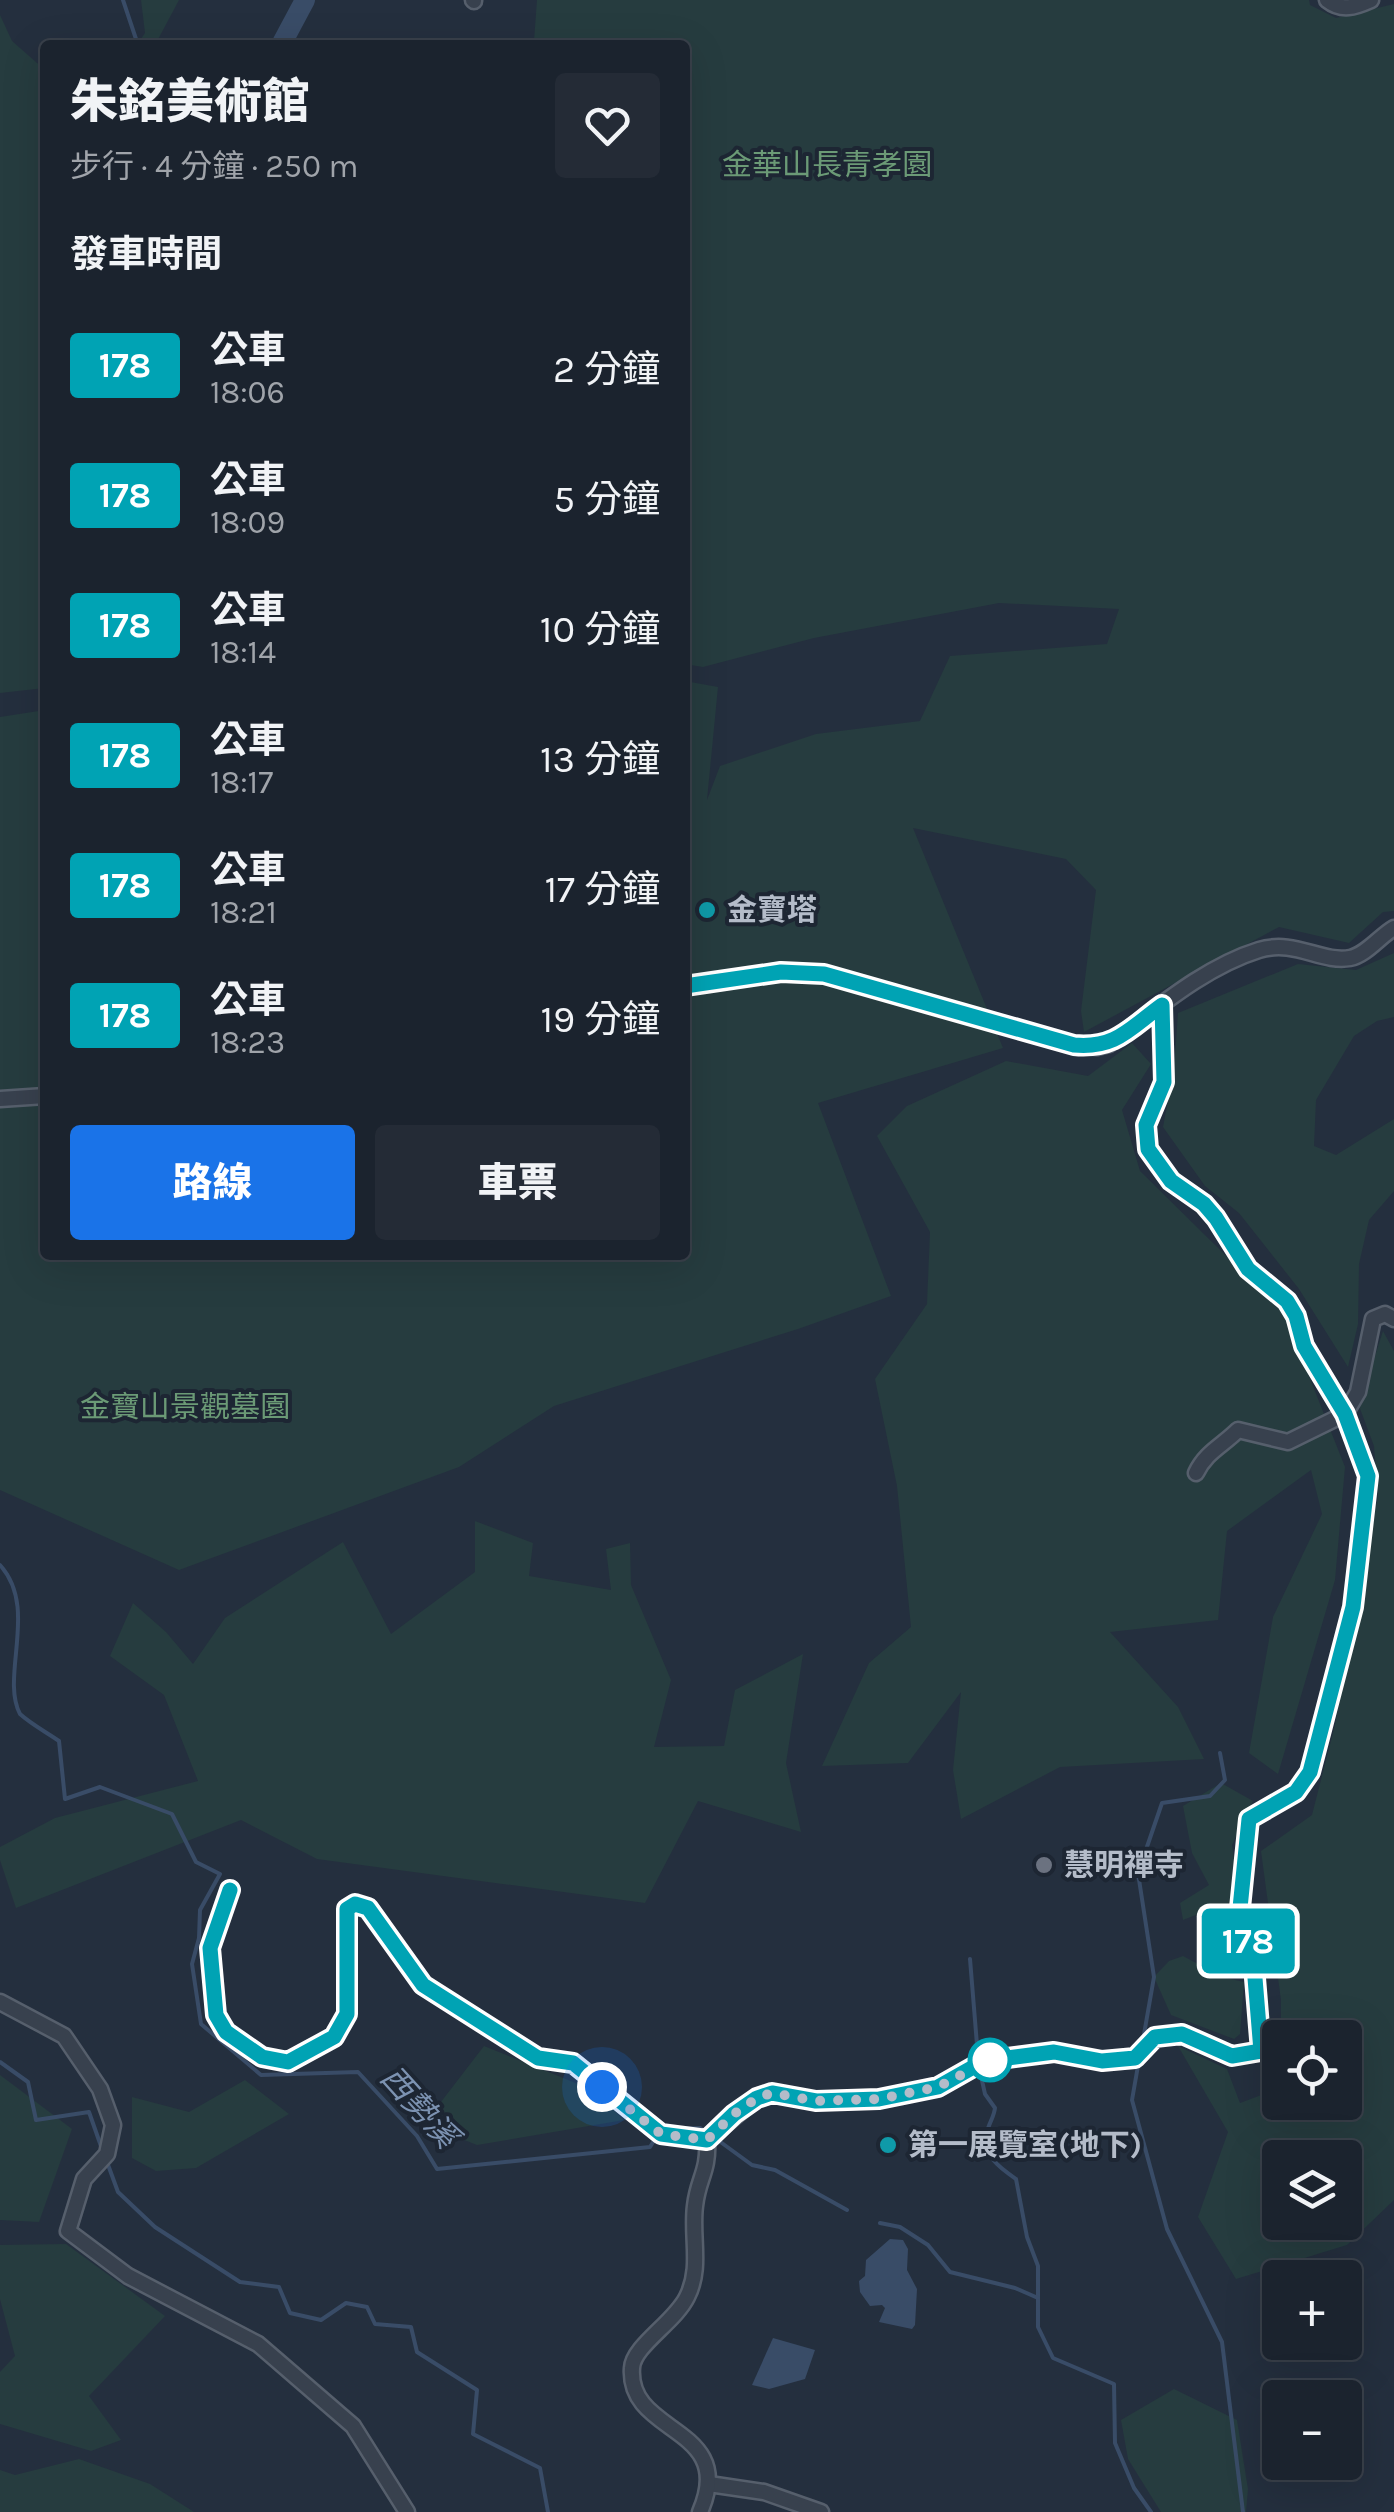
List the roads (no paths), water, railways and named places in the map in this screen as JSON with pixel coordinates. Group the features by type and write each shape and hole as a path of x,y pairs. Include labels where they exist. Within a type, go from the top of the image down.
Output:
{"street":[{"path":"1328,0 1336,7 1353,7 1371,0"},
{"path":"690,985 781,972 824,974 1056,1040 1096,1047 1109,1044 1222,966 1261,949 1288,946 1354,957 1394,928"},
{"path":"230,1890 210,1948 216,2015 226,2032 262,2057 288,2062 334,2037 347,2014 347,1909 355,1904 368,1908 423,1985 538,2058 573,2063 661,2134 707,2140 746,2106 772,2093 816,2101 879,2099 938,2087 984,2061 1054,2052 1102,2061 1135,2058 1155,2037 1182,2034 1232,2056 1261,2051 1254,1966 1240,1908 1249,1819 1296,1792 1310,1772 1353,1607 1368,1476 1345,1414 1304,1346 1296,1316 1287,1301 1248,1269 1216,1218 1204,1204 1171,1181 1148,1149 1146,1125 1164,1082 1162,1005"},
{"path":"0,1098 40,1096"},
{"path":"1196,1473 1206,1453 1238,1430 1288,1442 1345,1414 1358,1392 1373,1319 1385,1314 1394,1319"},
{"path":"0,2002 64,2036 100,2089 113,2126 106,2154 84,2179 68,2231 128,2276 258,2344 353,2426 407,2512"},
{"path":"700,2512 709,2484 708,2467 696,2446 641,2403 631,2373 639,2350 674,2319 689,2295 696,2270 697,2193 708,2166 707,2140"},
{"path":"709,2484 764,2492 821,2512"}],"water":[{"path":"890,2239 903,2240 908,2249 907,2270 917,2289 912,2329 879,2322 885,2308 870,2306 860,2292 859,2281 865,2276 866,2260"},
{"path":"773,2338 815,2350 805,2379 769,2389 752,2385"}],"waterway":[{"path":"123,0 136,40"},
{"path":"284,40 305,0"},
{"name":"西勢溪","path":"0,1565 17,1601 15,1698 20,1714 59,1741 65,1799 100,1787 172,1814 196,1862 220,1874 200,1910 199,1938 192,1964 201,2024 261,2075 358,2072 417,2136 437,2169 650,2147 657,2136"},
{"path":"1143,2040 1154,1977 1138,1873 1162,1803 1210,1796 1225,1780 1220,1753"},
{"path":"970,1959 978,2057"},
{"path":"1139,2060 1132,2100 1167,2229 1222,2342 1243,2512"},
{"path":"0,2062 28,2082 36,2120 89,2112 102,2149"},
{"path":"979,2067 985,2094 995,2108 987,2132 987,2148 998,2166 1016,2179 1027,2237 1038,2266 1038,2327 1053,2358 1114,2384 1115,2443 1134,2488 1151,2512"},
{"name":"西勢溪","path":"668,2129 700,2128 707,2133"},
{"name":"西勢溪","path":"715,2138 752,2165 775,2170 847,2210"},
{"path":"107,2162 118,2192 155,2227 240,2282 279,2287 290,2313 321,2320 346,2303 367,2307 375,2324 411,2327 417,2352 477,2390 473,2434 540,2468 548,2512"},
{"name":"西勢溪","path":"880,2223 900,2227 928,2245 950,2272 1015,2288 1038,2298"}],"place":[{"name":"金寶塔","path":"707,910"},
{"name":"慧明禪寺","path":"1044,1865"},
{"name":"第一展覽室(地下)","path":"888,2145"}],"park label":[{"name":"金華山長青孝園","path":"827,165"},
{"name":"金寶山景觀墓園","path":"185,1407"}]}
